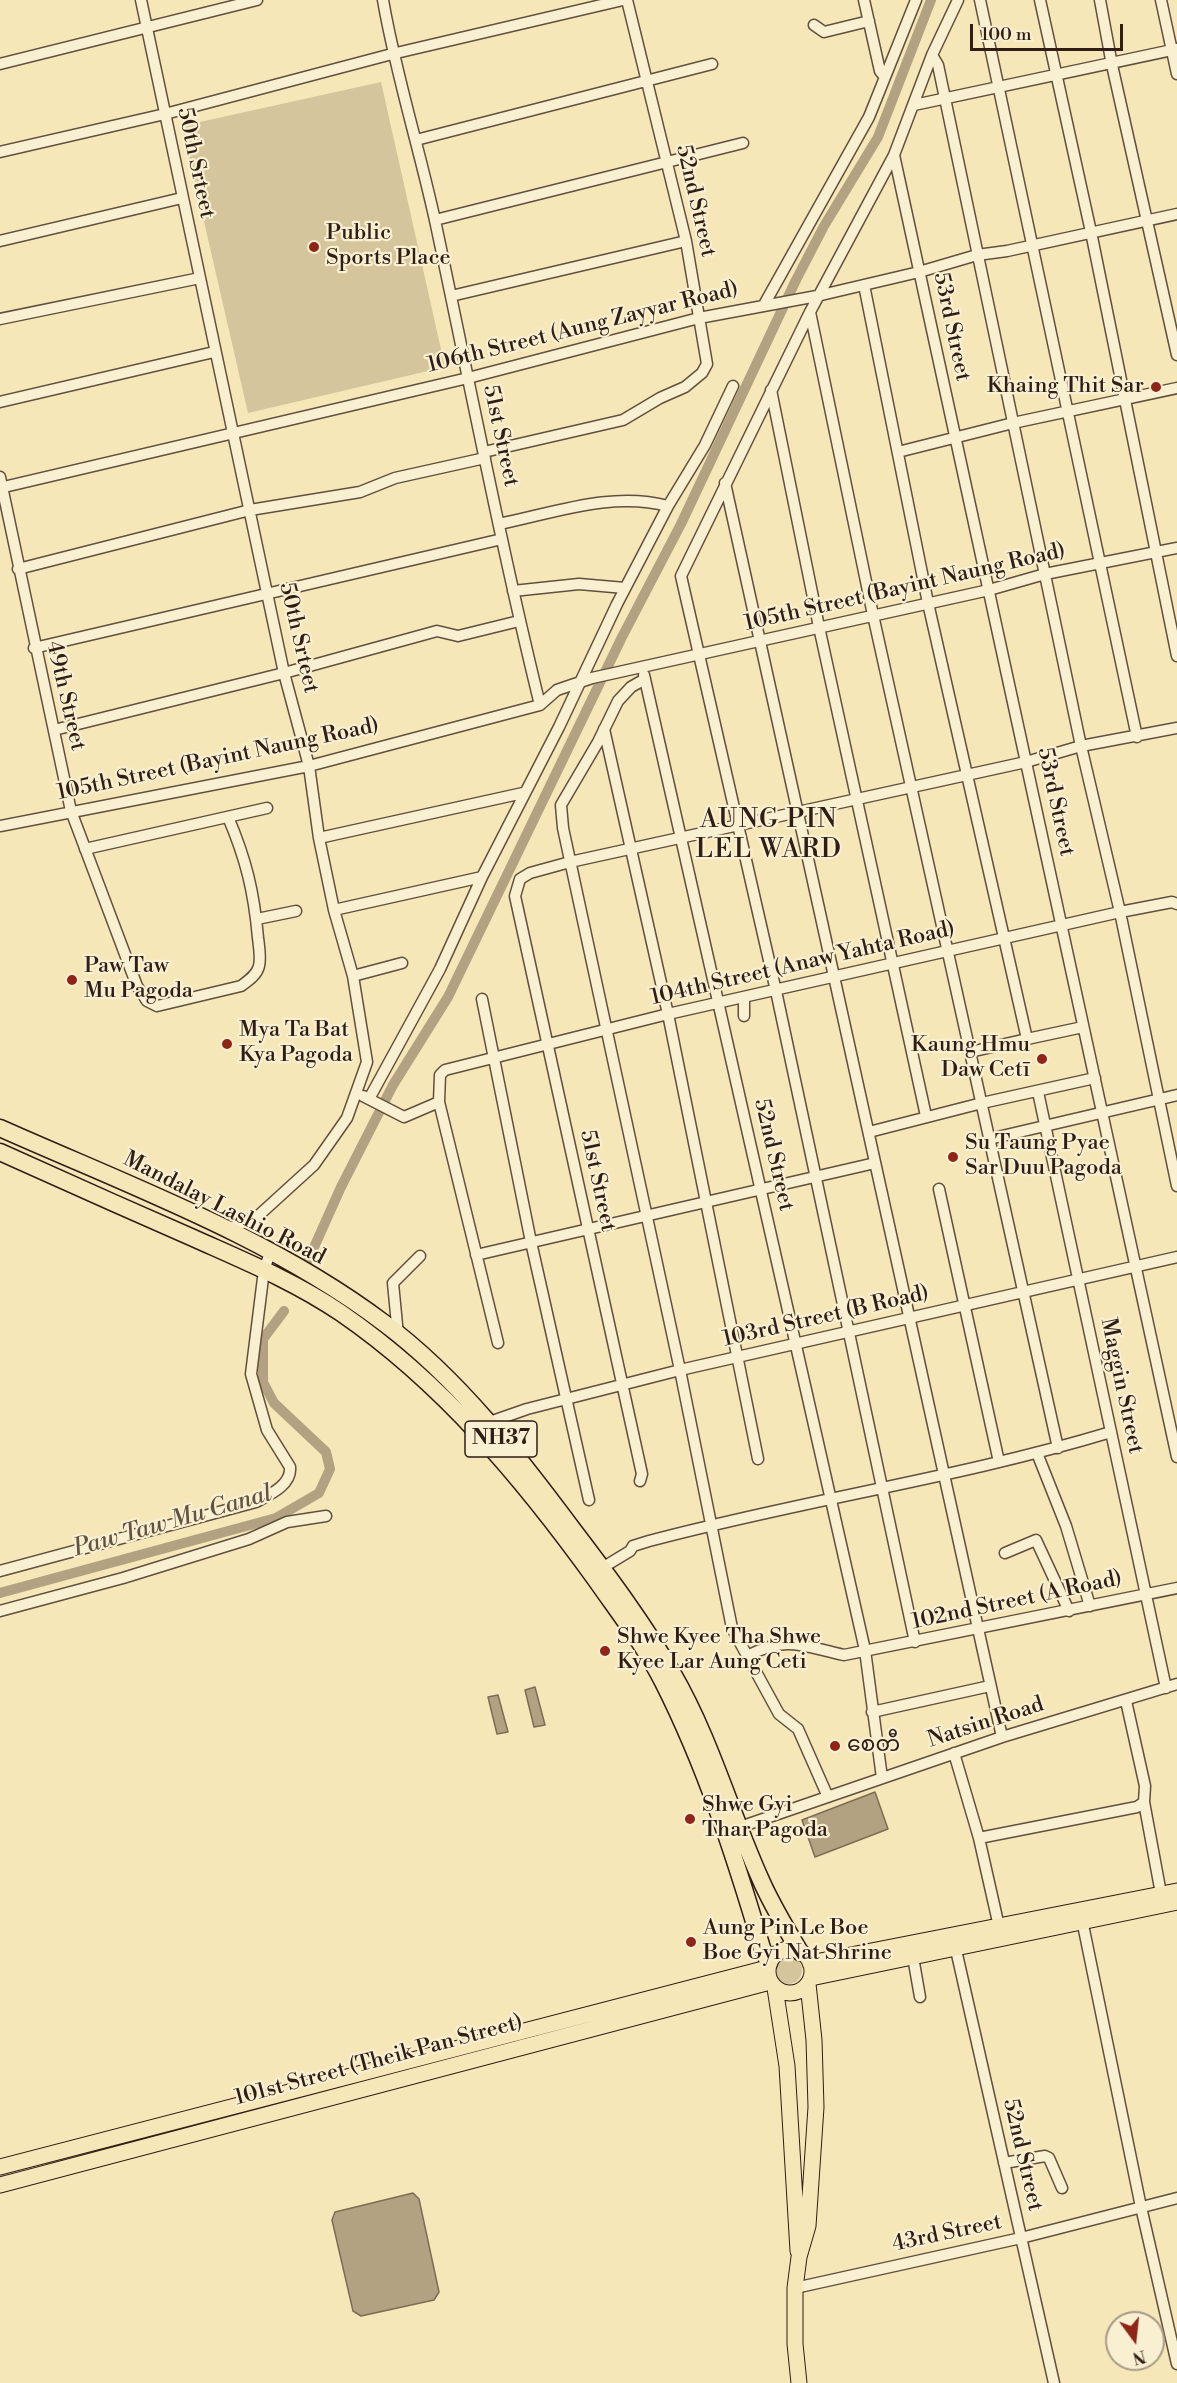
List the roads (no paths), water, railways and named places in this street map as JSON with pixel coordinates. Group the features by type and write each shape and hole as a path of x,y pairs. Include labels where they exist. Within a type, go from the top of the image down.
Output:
{"highway":[{"name":"Mandalay Lashio Road","path":"0,1128 227,1230 305,1271 384,1323 428,1361 481,1426 523,1465 602,1568 674,1676 740,1827 759,1878 807,1969"},
{"name":"NH37","path":"0,1152 264,1270 340,1312 417,1371 481,1426 568,1541 630,1628 662,1679 720,1812 770,1975"}],"main road":[{"path":"807,1969 1167,1900 1177,1891"},
{"path":"799,2257 787,2066 770,1975 782,1950 807,1969 914,1957 954,1942"},
{"path":"770,1975 788,1994 796,1993 807,1969"},
{"path":"799,2383 795,2344 795,2288 799,2257 808,2226 816,2107 814,2040 807,1969"},
{"name":"101st Street (Theik Pan Street)","path":"0,2167 770,1975"},
{"name":"101st Street (Theik Pan Street)","path":"0,2185 770,1975"}],"street":[{"name":"50th Srteet","path":"141,0 284,673 309,765 319,838 334,910 353,976 367,1055 364,1076 347,1118 314,1165 258,1216 227,1230"},
{"path":"0,63 257,0"},
{"name":"51st Street","path":"383,0 392,54 435,220 519,621 540,705"},
{"path":"0,152 165,114 392,54 625,0"},
{"name":"52nd Street","path":"484,455 623,420 696,378 707,364 686,241 625,0"},
{"path":"864,0 880,72 885,77"},
{"path":"769,303 869,117 916,0"},
{"path":"915,1642 776,991 701,654 682,583 682,571 810,312 813,296 894,155 932,55 958,0"},
{"path":"980,0 1102,564 1137,737"},
{"path":"1040,0 1091,232 1177,657"},
{"path":"1100,0 1112,65 1177,355"},
{"path":"1161,0 1174,50 1177,74"},
{"path":"814,25 824,32 869,21"},
{"path":"914,105 1112,65 1174,50"},
{"path":"932,55 938,65 1012,423 1081,746 1120,912 1177,1186"},
{"path":"416,140 712,64"},
{"path":"435,220 667,164 743,143"},
{"name":"53rd Street","path":"894,155 1083,1027 1136,1267 1173,1419 1177,1457"},
{"path":"0,241 182,198"},
{"name":"106th Street (Aung Zayyar Road)","path":"1,484 232,434 468,378 699,318 864,285 920,272 977,255 1177,214"},
{"path":"451,296 686,241"},
{"path":"0,319 200,278"},
{"path":"864,285 928,603 1028,1039"},
{"path":"810,312 873,615 1058,1448"},
{"path":"0,402 214,352"},
{"path":"369,1099 440,969 482,877 523,793 560,727 578,683 625,588 668,506 705,445 733,386"},
{"path":"898,452 1012,423 1177,388"},
{"path":"771,389 819,627 895,964 926,1116"},
{"path":"18,569 250,510 360,492 395,478 484,455"},
{"path":"725,483 1002,1737"},
{"name":"49th Street","path":"1,484 34,648 71,811 136,986 147,1002 157,1006 241,986 252,978 259,966 256,919"},
{"path":"499,524 608,500 644,500 668,506"},
{"path":"34,648 502,539"},
{"name":"105th Street (Bayint Naung Road)","path":"0,826 309,765 540,705 557,690 592,678 627,672 644,674 701,654 988,590 1045,574 1177,548"},
{"path":"513,591 579,584 625,588"},
{"path":"54,730 284,673 437,631 458,636 519,621"},
{"path":"644,674 618,700 561,805 563,828 680,1370 732,1628 779,1714 798,1730 828,1797"},
{"name":"52nd Street","path":"644,674 865,1650 882,1778"},
{"path":"604,729 629,850 668,1014 758,1459"},
{"path":"570,862 1026,762 1081,746 1177,729"},
{"path":"319,838 523,793"},
{"path":"85,849 267,808"},
{"path":"228,817 245,855 256,919 296,911"},
{"name":"51st Street","path":"570,862 530,873 520,879 515,896 642,1474 640,1481"},
{"path":"334,910 482,877"},
{"name":"104th Street (Anaw Yahta Road)","path":"439,1102 440,1074 445,1070 495,1056 668,1014 1062,927 1120,912 1174,903"},
{"path":"353,976 402,963"},
{"path":"744,998 744,1016"},
{"path":"482,999 531,1242 568,1398 589,1500"},
{"path":"970,1052 1083,1027"},
{"path":"868,1132 926,1116 1095,1078"},
{"name":"Maggin Street","path":"1038,1092 1166,1688"},
{"path":"357,1094 399,1116 409,1116 439,1102 498,1343"},
{"path":"989,1139 1177,1095"},
{"path":"476,1255 875,1163"},
{"path":"939,1189 999,1462"},
{"path":"0,1571 256,1502 284,1483 291,1472 290,1467 267,1430 251,1374 264,1270 270,1252"},
{"path":"398,1335 393,1283 420,1256"},
{"name":"103rd Street (B Road)","path":"481,1426 568,1398 680,1370 1177,1257"},
{"path":"602,1568 630,1551 633,1546 712,1524 831,1497 944,1476 1058,1448 1111,1432"},
{"path":"1037,1453 1066,1526 1090,1606"},
{"path":"0,1611 123,1578 249,1539 287,1522 326,1516"},
{"path":"1005,1552 1036,1540 1069,1611"},
{"name":"102nd Street (A Road)","path":"747,1656 770,1644 801,1645 844,1655 1177,1588"},
{"name":"Natsin Road","path":"740,1827 1002,1737 1177,1684"},
{"path":"873,1712 990,1686"},
{"path":"979,1838 1137,1807 1144,1802 1147,1796 1126,1701"},
{"path":"954,1754 979,1838 1000,1932"},
{"path":"1144,1802 1167,1900"},
{"path":"1081,1916 1141,2207 1177,2364"},
{"name":"52nd Street","path":"954,1942 1054,2383"},
{"path":"914,1957 920,1997"},
{"path":"1004,2163 1045,2156 1049,2158 1062,2188"},
{"name":"43rd Street","path":"795,2288 1021,2238 1177,2198"}],"waterway":[{"path":"307,1263 341,1187 393,1085 448,997 622,637 681,524 796,280 824,226 878,137 931,0"},
{"name":"Paw Taw Mu Canal","path":"0,1593 276,1518 319,1493 330,1469 326,1452 274,1403 263,1382 263,1339 284,1311"}],"place":[{"name":"Public Sports Place","path":"314,247"},
{"name":"Khaing Thit Sar","path":"1156,387"},
{"name":"Paw Taw Mu Pagoda","path":"72,980"},
{"name":"Mya Ta Bat Kya Pagoda","path":"227,1044"},
{"name":"Kaung Hmu Daw Cetī","path":"1042,1059"},
{"name":"Su Taung Pyae Sar Duu Pagoda","path":"953,1157"},
{"name":"Shwe Kyee Tha Shwe Kyee Lar Aung Ceti","path":"605,1651"},
{"name":"စေတီ","path":"835,1746"},
{"name":"Shwe Gyi Thar Pagoda","path":"690,1819"},
{"name":"Aung Pin Le Boe Boe Gyi Nat Shrine","path":"691,1942"}],"district":[{"name":"AUNG PIN LEL WARD","path":"769,836"}]}
